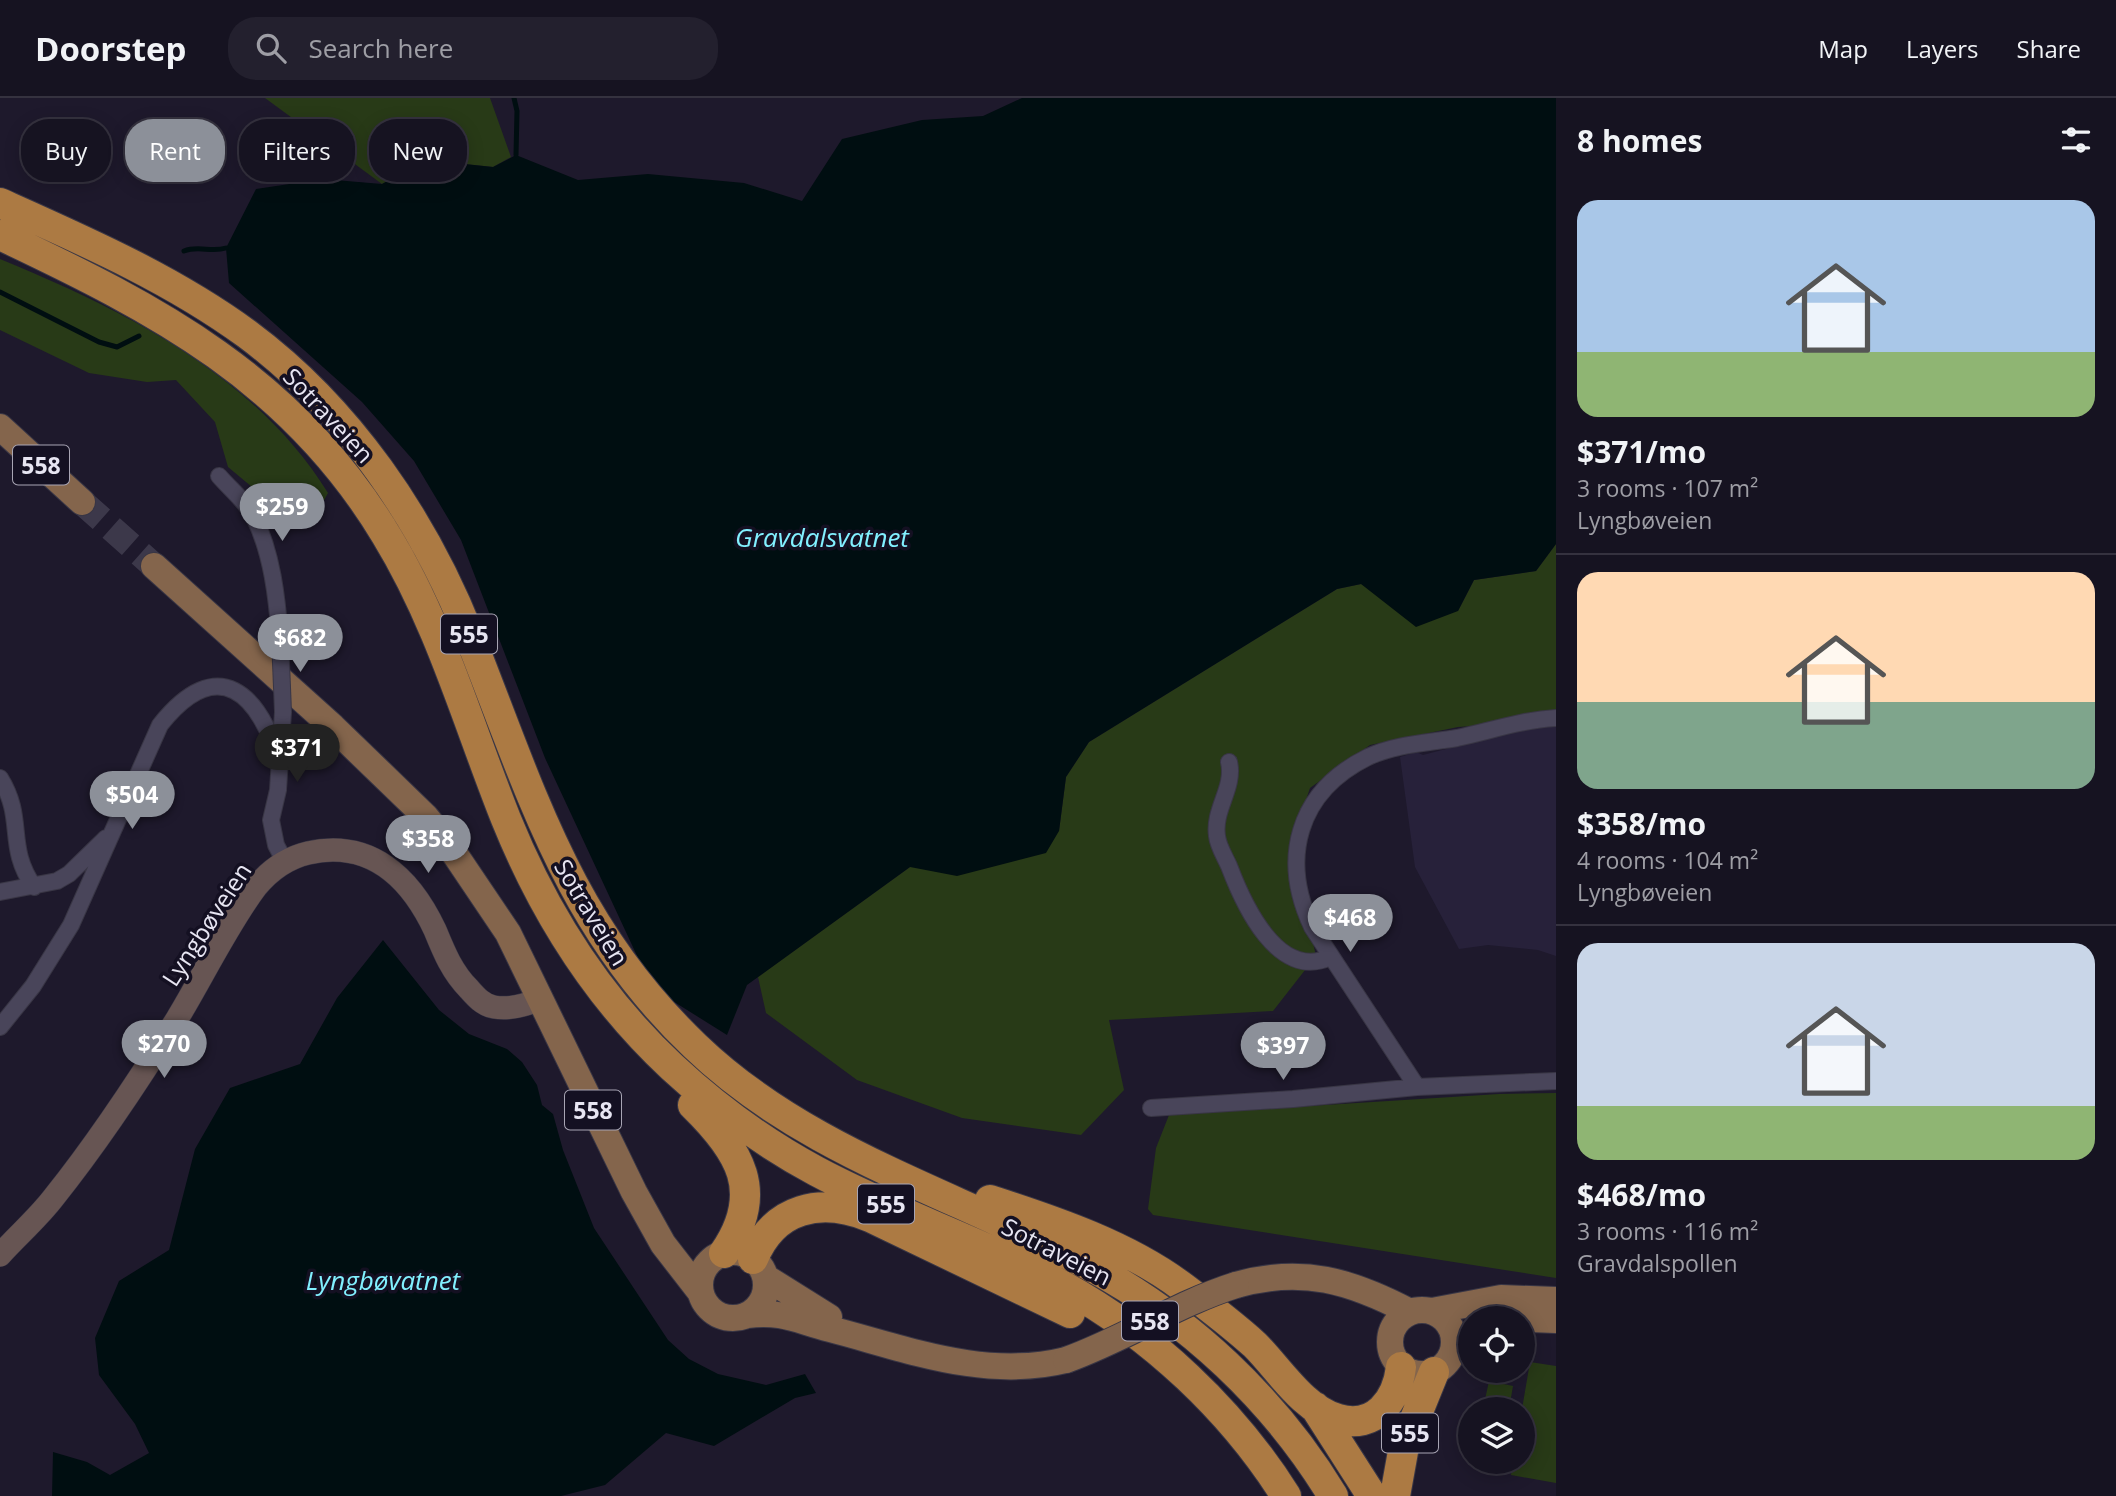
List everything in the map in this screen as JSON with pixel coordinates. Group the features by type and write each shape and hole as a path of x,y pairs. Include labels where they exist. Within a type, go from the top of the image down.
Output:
{"highway":[{"name":"Sotraveien","path":"0,203 120,258 213,311 278,361 340,421 380,470 442,575 468,632 537,814 563,869 618,959 656,1006 735,1081 844,1151 1052,1246 1093,1267 1161,1311 1202,1343 1280,1421 1334,1496"},
{"name":"Sotraveien","path":"0,235 127,298 228,360 291,416 354,486 386,535 414,586 536,885 594,980 671,1066 716,1104 787,1154 1063,1286 1143,1340 1204,1394 1246,1441 1286,1496"},
{"name":"555","path":"594,980 620,1031 708,1120 732,1151 744,1181 745,1211 741,1225 719,1255"},
{"name":"555","path":"844,1151 1032,1213 1111,1247 1181,1286 1254,1345 1315,1407 1372,1496"},
{"name":"555","path":"759,1268 765,1235 782,1219 826,1207 855,1211 1048,1302 1107,1333 1166,1373 1204,1394"},
{"name":"555","path":"1315,1407 1340,1420 1352,1421 1374,1416 1390,1404 1399,1382 1401,1367"},
{"name":"555","path":"1395,1496 1404,1446 1434,1373"}],"main road":[{"name":"558","path":"0,427 82,502"},
{"name":"558","path":"154,566 333,727 425,816 492,904 611,1148 663,1244 714,1312 724,1317 782,1313 874,1340 975,1365 1017,1367 1066,1360 1103,1346 1183,1304 1265,1277 1289,1275 1348,1283 1421,1311 1450,1325 1458,1334"},
{"name":"558","path":"651,1218 688,1247 719,1255 744,1253 759,1268 822,1314 874,1340"},
{"path":"701,1293 703,1271 719,1255"},
{"path":"747,1315 762,1299 759,1268"},
{"path":"1348,1283 1390,1339"},
{"path":"1434,1373 1412,1373 1401,1367 1392,1354 1390,1339 1396,1322 1421,1311 1501,1298 1556,1300"},
{"path":"1535,1319 1556,1320"},
{"name":"558","path":"1434,1373 1451,1357 1458,1345"}],"street":[{"name":"Lyngbøveien","path":"219,476 240,497 253,517 270,568 280,638 282,712 280,765 271,820 276,845 285,862"},
{"path":"0,1027 33,986 61,943 160,725 173,708 191,695 212,687 232,688 246,697 268,728 280,765"},
{"path":"1417,1087 1330,957 1299,900 1294,853 1301,828 1331,784 1368,757 1390,749 1457,738 1530,719 1556,718"},
{"path":"1229,762 1232,774 1222,798 1216,836 1235,883 1263,934 1296,958 1309,962 1330,957"},
{"path":"0,778 14,804 16,854 34,887"},
{"path":"0,892 34,887 69,874 110,834"},
{"name":"Lyngbøveien","path":"0,1255 36,1219 80,1164 157,1050 254,890 285,862 310,853 336,850 370,856 384,863 417,896 446,957 459,979 475,996 486,1004 505,1008 540,999"},
{"path":"1151,1108 1293,1099 1417,1087 1556,1081"}],"shaded area":[{"path":"1537,725 1556,726 1556,956 1538,950 1488,945 1459,949 1415,867 1400,757 1416,752 1423,755"}],"green space":[{"path":"265,98 490,98 511,157 493,167 467,164 467,119 369,119 369,174 355,164 355,119 294,119"},
{"path":"0,259 93,300 139,324 225,381 263,414 298,451 328,493 323,502 289,501 252,487 228,467 215,422 176,380 147,382 89,373 0,330"},
{"path":"1556,544 1556,720 1458,727 1370,745 1310,788 1291,844 1316,956 1273,1011 1109,1020 1124,1090 1081,1135 962,1118 857,1080 766,1013 758,977 910,867 1059,831 1066,777 1089,742 1337,589 1361,584 1458,611 1474,580 1536,571"},
{"path":"1556,1093 1556,1278 1153,1215 1148,1209 1156,1148 1169,1115 1499,1094"},
{"path":"1535,1363 1556,1366 1556,1483 1511,1475 1535,1474 1535,1397 1524,1397 1526,1383 1535,1383"},
{"path":"1489,1383 1513,1386 1511,1397 1486,1397"}],"water":[{"name":"Gravdalsvatnet","path":"1022,98 1556,98 1556,544 1536,571 1474,580 1458,611 1416,627 1361,584 1337,589 1089,742 1066,777 1059,831 1046,853 957,876 910,867 747,985 727,1035 652,988 545,758 461,540 414,461 362,402 229,283 226,248 256,189 303,182 467,182 467,164 493,167 516,155 578,180 648,174 744,183 802,201 842,139 922,120 983,116"},
{"name":"Lyngbøvatnet","path":"383,940 439,1010 469,1034 507,1049 522,1062 537,1085 542,1105 553,1114 563,1150 594,1228 668,1340 689,1359 718,1374 766,1385 805,1374 816,1393 795,1398 714,1446 666,1433 605,1485 561,1496 52,1496 53,1452 87,1462 110,1475 149,1453 135,1424 99,1375 95,1338 119,1281 169,1250 195,1149 230,1088 300,1064 337,998"}],"waterway":[{"path":"514,98 517,111 516,155"},
{"path":"184,251 226,248"},
{"path":"0,292 99,342 117,347 139,336"}],"tunnel":[{"path":"82,502 154,566"}]}
